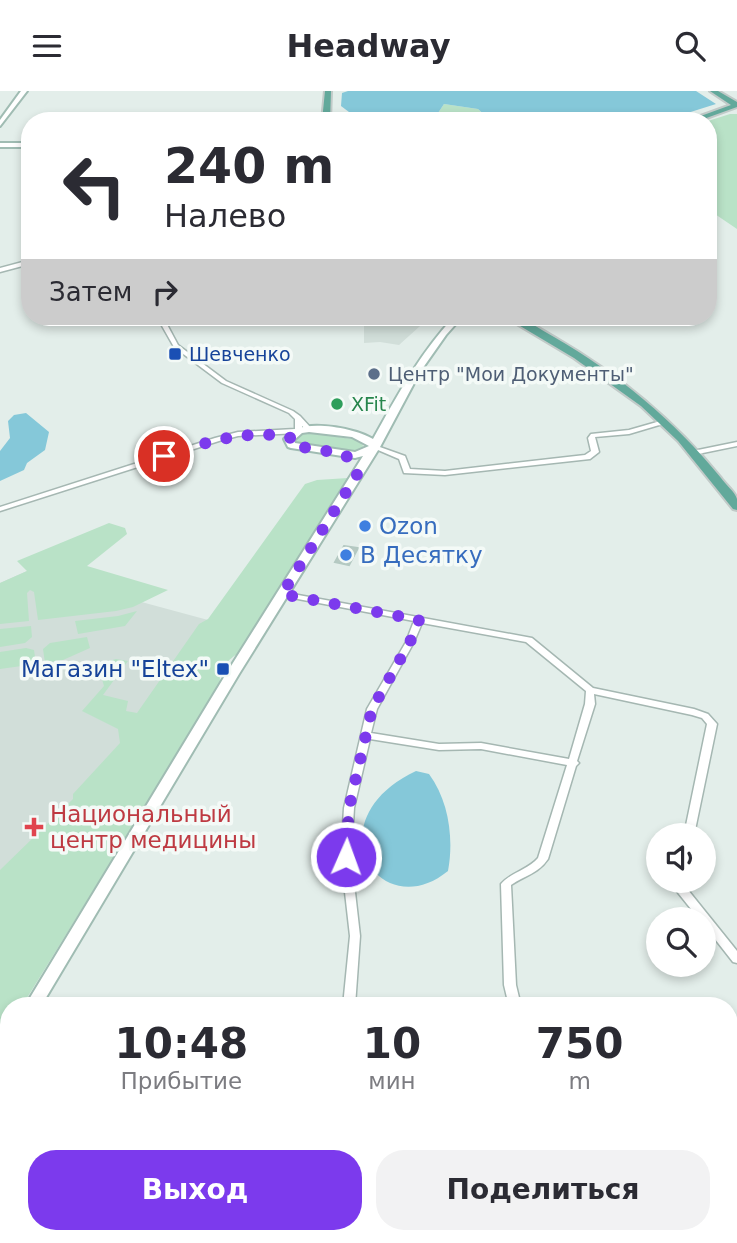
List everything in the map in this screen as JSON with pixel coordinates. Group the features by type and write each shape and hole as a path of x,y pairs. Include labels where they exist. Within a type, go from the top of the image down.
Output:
{"main road":[{"path":"0,124 23,91"},
{"path":"327,112 328,91"},
{"path":"713,91 737,105"},
{"path":"716,112 737,105"},
{"path":"0,145 21,145"},
{"path":"38,997 282,594 375,447 425,359 449,326"},
{"path":"526,326 579,357 664,422 737,506"},
{"path":"375,447 364,453 344,454 299,448 291,445 290,437 304,430 363,436 386,426"},
{"path":"363,436 375,447"},
{"path":"344,454 352,461 357,475"}],"street":[{"path":"0,270 21,264"},
{"path":"0,509 217,439 304,430 298,417 291,412 223,382 178,348 165,326"},
{"path":"375,447 402,458 407,471 445,473 587,457 595,451 591,438 593,435 629,432 664,422"},
{"path":"271,434 290,437"},
{"path":"693,453 737,444"},
{"path":"282,594 529,640 590,690 705,716 712,723 691,823"},
{"path":"350,997 355,936 346,857 349,808 368,736 372,709 410,642 419,620"},
{"path":"513,997 510,985 506,884 510,879 538,867 543,859 590,704 590,690"},
{"path":"368,736 439,747 481,746 573,763"},
{"path":"684,893 737,958"}],"shaded area":[{"path":"364,326 420,326 399,345 364,343"},
{"name":"Национальный центр медицины","path":"27,571 208,620 0,925 0,583"}],"green space":[{"path":"444,104 478,109 481,112 439,112"},
{"path":"737,114 737,229 717,215 717,118"},
{"path":"313,433 358,440 364,447 353,452 298,444 295,440 299,435"},
{"path":"348,478 241,651 224,665 220,685 28,997 0,997 0,870 73,799 73,794 120,743 118,729 82,711 104,686 101,676 106,662 116,659 128,661 103,695 128,701 126,711 137,713 199,624 208,619 305,484 317,480"},
{"path":"109,523 125,528 127,534 87,566 168,590 133,607 116,611 38,620 34,592 30,590 27,593 29,621 0,624 0,583 27,571 17,561"},
{"path":"137,611 125,626 78,634 75,621"},
{"path":"31,626 32,637 25,643 0,647 0,629"},
{"path":"87,637 90,648 63,660 45,663 43,649 50,643"},
{"path":"26,648 34,650 36,664 0,669 0,652"}],"water":[{"path":"696,91 716,104 691,112 481,112 478,109 444,104 439,112 349,112 341,106 342,93"},
{"path":"26,413 49,432 45,450 27,463 24,470 0,481 0,451 10,438 8,421 14,415"},
{"path":"416,771 429,774 441,796 450,833 450,859 448,871 423,885 399,886 380,877 367,860 362,839 367,815 385,792"}],"building":[{"name":"В Десятку","path":"344,546 358,548 349,565 335,562"}],"place":[{"name":"Шевченко","path":"175,354"},
{"name":"Центр \"Мои Документы\"","path":"374,374"},
{"name":"XFit","path":"337,404"},
{"name":"Ozon","path":"365,526"},
{"name":"В Десятку","path":"346,555"},
{"name":"Магазин \"Eltex\"","path":"223,669"},
{"name":"Национальный центр медицины","path":"34,827"}],"route":[{"path":"164,456 226,436 253,433 290,437 291,445 299,448 344,454 354,465 357,475 282,594 419,620 410,642 372,709 368,736 349,808 346,857"}]}
